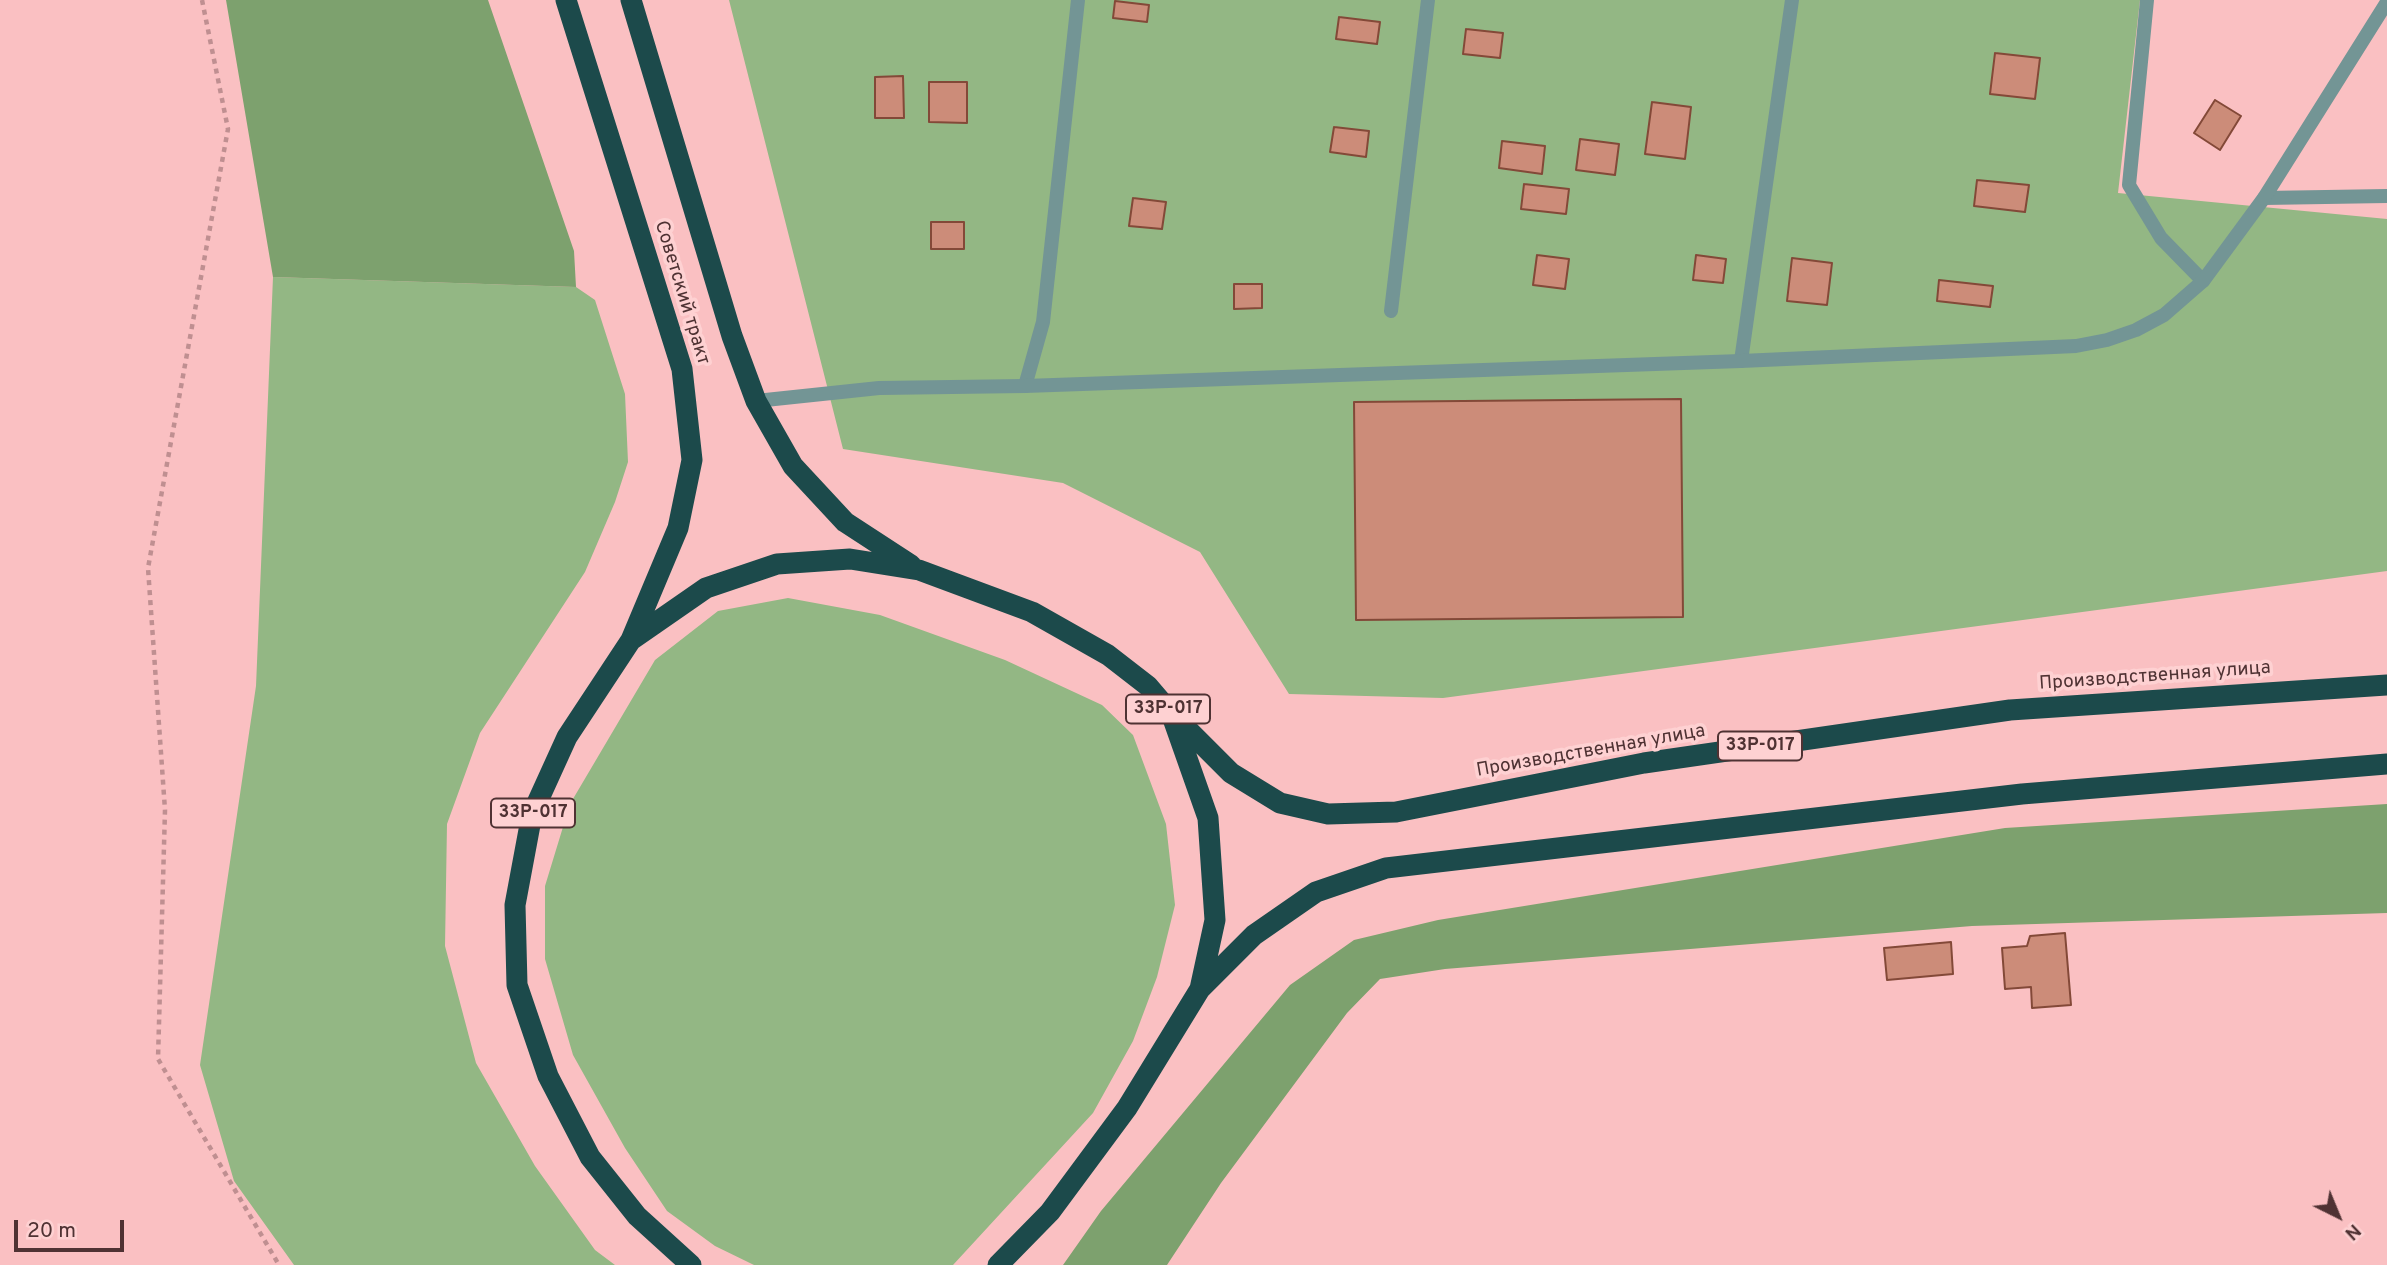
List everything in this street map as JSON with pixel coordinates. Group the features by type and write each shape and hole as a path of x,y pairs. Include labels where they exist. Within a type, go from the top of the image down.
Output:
{"highway":[{"name":"Советский тракт","path":"566,0 682,369 692,460 678,528 631,640"},
{"name":"Советский тракт","path":"631,0 732,336 756,401 793,466 845,522 919,570"},
{"name":"33Р-017","path":"691,1265 637,1216 590,1157 548,1076 517,985 515,905 532,814 567,737 631,640 706,588 776,564 850,559 919,570 1032,612 1086,643 1148,686 1171,713 1208,818 1215,920 1200,989"},
{"name":"Производственная улица","path":"1171,713 1231,773 1280,803 1328,814 1396,812 1644,762 2010,710 2387,685"},
{"name":"33Р-017","path":"998,1265 1050,1212 1127,1108 1200,989 1254,935 1316,892 1386,868 2022,794 2387,764"}],"street":[{"path":"1025,386 1043,321 1078,0"},
{"path":"1391,311 1428,0"},
{"path":"1741,361 1792,0"},
{"path":"2147,0 2129,186 2161,238 2203,281"},
{"path":"756,401 879,388 1025,386 1741,361 2076,346 2136,330 2164,315 2203,281 2264,198 2387,2"},
{"path":"2264,198 2387,196"}],"path":[{"path":"202,0 228,129 148,568 165,810 158,1059 279,1265"}],"green space":[{"path":"226,0 488,0 574,251 576,287 273,277"},
{"path":"729,0 2140,0 2118,193 2387,219 2387,571 1443,698 1289,694 1200,552 1063,483 843,449"},
{"path":"273,277 576,287 595,300 625,394 628,462 615,502 585,572 480,733 447,824 445,946 476,1063 535,1166 595,1250 615,1265 294,1265 234,1181 200,1065 256,686"},
{"path":"788,598 880,615 1005,660 1102,705 1133,735 1166,824 1175,905 1157,977 1133,1041 1093,1113 953,1265 754,1265 715,1246 667,1211 625,1148 573,1055 545,959 545,886 570,804 655,660 718,611"},
{"path":"2387,804 2387,913 1972,926 1445,969 1380,979 1347,1013 1221,1183 1167,1265 1063,1265 1101,1211 1290,985 1354,940 1438,920 2005,828"}],"building":[{"path":"1115,1 1149,5 1147,22 1113,18"},
{"path":"1339,17 1380,22 1377,44 1336,39"},
{"path":"1466,29 1503,33 1500,58 1463,54"},
{"path":"1995,53 2040,58 2035,99 1990,94"},
{"path":"903,76 904,118 875,118 875,77"},
{"path":"929,82 967,82 967,123 929,122"},
{"path":"2215,100 2241,116 2220,150 2194,133"},
{"path":"1652,102 1691,107 1685,159 1645,154"},
{"path":"1334,127 1369,131 1366,157 1330,152"},
{"path":"1580,139 1619,144 1615,175 1576,170"},
{"path":"1502,141 1545,146 1542,174 1499,168"},
{"path":"1977,180 2029,185 2025,212 1974,206"},
{"path":"1524,184 1569,189 1566,214 1521,209"},
{"path":"1133,198 1166,202 1162,229 1129,226"},
{"path":"931,222 964,222 964,249 931,249"},
{"path":"1537,255 1569,259 1565,289 1533,285"},
{"path":"1696,255 1726,259 1723,283 1693,280"},
{"path":"1792,258 1832,263 1827,305 1787,301"},
{"path":"1939,280 1993,286 1990,307 1937,301"},
{"path":"1234,284 1262,284 1262,308 1234,309"},
{"path":"1681,399 1683,617 1356,620 1354,402"},
{"path":"2065,933 2071,1005 2032,1008 2031,987 2005,989 2002,948 2027,946 2030,936"},
{"path":"1951,942 1953,974 1887,980 1884,948"}]}
